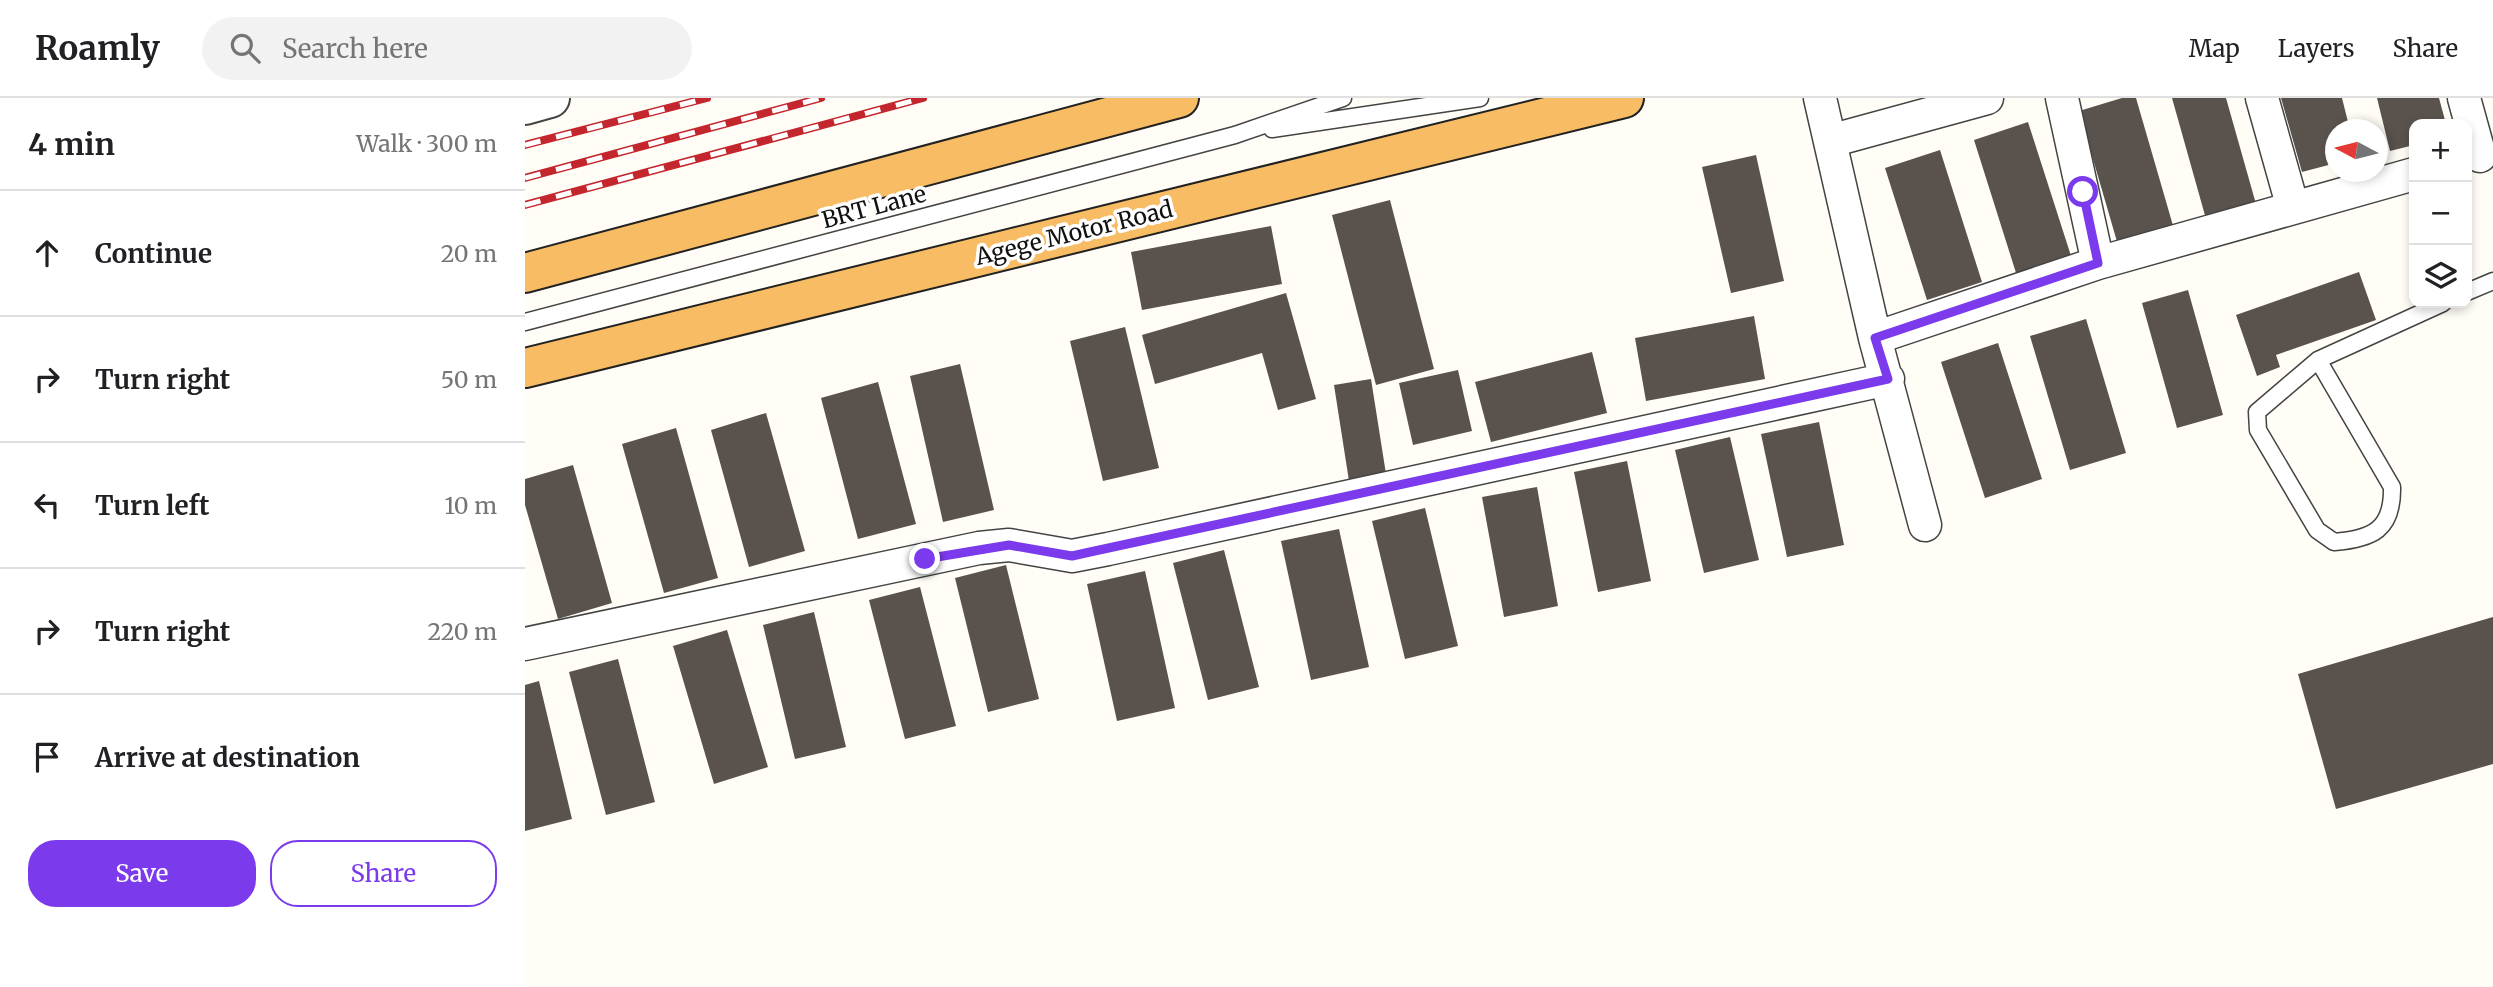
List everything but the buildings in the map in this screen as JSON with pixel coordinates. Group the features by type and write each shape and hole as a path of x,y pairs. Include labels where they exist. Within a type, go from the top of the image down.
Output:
{"highway":[{"path":"525,273 1179,98"},
{"name":"Agege Motor Road","path":"525,368 1624,98"}],"street":[{"path":"525,105 550,98"},
{"path":"1820,98 1875,338 1925,525"},
{"path":"1830,141 1987,98"},
{"path":"2062,98 2098,263"},
{"path":"2262,98 2293,208"},
{"path":"2464,98 2480,156"},
{"path":"1875,338 2098,263 2409,175"},
{"path":"525,644 979,548 1009,545 1072,556 1888,379"}],"lane":[{"name":"BRT Lane","path":"525,323 1235,135 1343,98"},
{"name":"BRT Lane","path":"1235,135 1480,98"},
{"path":"2472,290 2493,281"},
{"path":"2318,360 2392,487 2392,503 2386,523 2371,536 2334,542 2317,530 2255,422 2256,412 2318,360 2431,308"}],"railway":[{"path":"525,145 707,98"},
{"path":"525,178 821,98"},
{"path":"525,205 923,98"}],"route":[{"path":"925,559 1009,545 1042,553 1072,556 1888,379 1875,338 2098,263 2083,192"}]}
